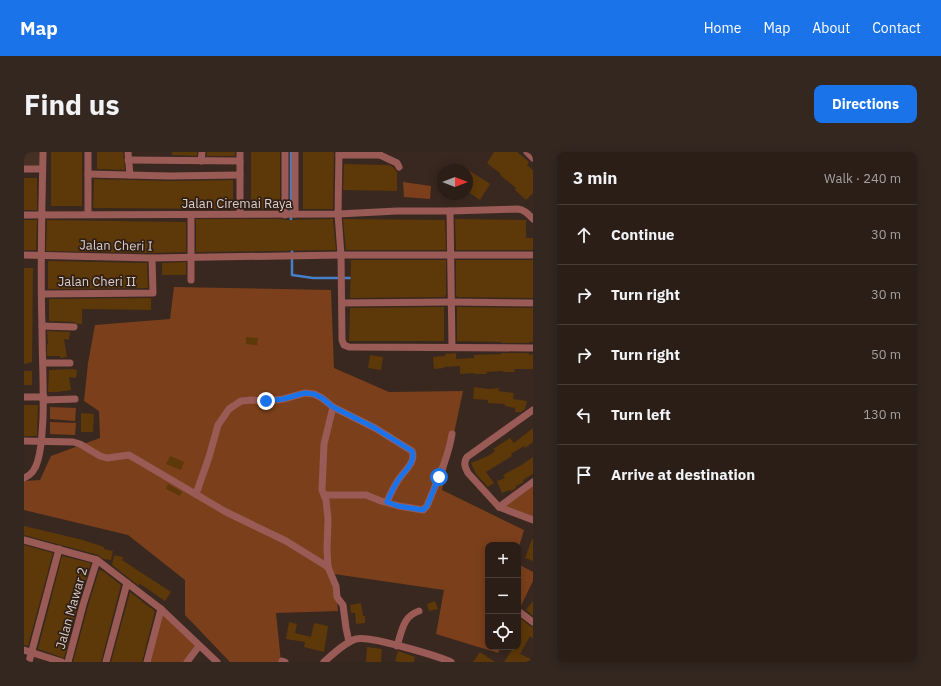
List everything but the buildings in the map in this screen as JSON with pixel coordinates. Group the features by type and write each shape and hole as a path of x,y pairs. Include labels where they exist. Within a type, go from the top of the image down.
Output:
{"street":[{"path":"24,478 29,477 33,472 38,460 42,441 44,398 42,326 42,152"},
{"path":"88,152 88,214"},
{"path":"165,152 165,160"},
{"path":"240,152 240,214"},
{"path":"285,152 290,214"},
{"path":"290,214 295,152"},
{"path":"527,152 533,158"},
{"path":"399,167 397,163 379,153 339,153 338,214 341,254 343,343 346,346 533,348"},
{"path":"130,175 128,156 165,160 202,156 240,161"},
{"path":"24,169 42,169"},
{"path":"88,174 169,176 240,175"},
{"name":"Jalan Ciremai Raya","path":"24,215 338,214 397,211 518,209 523,210 533,219"},
{"path":"450,211 452,347"},
{"path":"190,215 191,280"},
{"name":"Jalan Cheri I","path":"24,255 152,258 341,254 533,256"},
{"name":"Jalan Cheri II","path":"42,294 153,293 152,258"},
{"path":"342,303 533,303"},
{"path":"42,326 74,327"},
{"path":"43,363 70,363"},
{"path":"196,494 218,426 229,409 241,401 283,399 305,393 314,394 322,398 333,407 375,428 412,451 413,459 397,482 387,502"},
{"path":"24,397 75,399"},
{"path":"333,407 324,444 322,484 326,500 328,519 328,567 336,586 337,597 343,605 349,642"},
{"path":"533,410 467,457 465,461 465,468 468,473 499,508 533,520"},
{"path":"324,495 366,495 405,507 423,510 425,509 447,457 452,434"},
{"path":"24,441 73,442 107,458 129,455 240,519 286,541 328,567"},
{"path":"499,508 533,482"},
{"path":"24,541 97,560 161,609 186,631 199,646 217,662"},
{"path":"29,662 59,549"},
{"name":"Jalan Mawar 2","path":"68,662 97,560"},
{"path":"106,662 127,583"},
{"path":"147,662 161,609"},
{"path":"397,646 406,620 414,613 419,611"},
{"path":"521,613 533,622"},
{"path":"324,662 349,642 361,638 397,646 451,662"},
{"path":"187,662 199,646"},
{"path":"24,650 62,662"}],"shaded area":[{"path":"24,152 39,152 39,166 24,166"},
{"path":"403,182 431,186 430,199 404,197"},
{"path":"174,287 331,290 334,368 389,392 463,391 442,490 524,530 520,542 485,542 485,649 436,634 444,590 334,574 338,611 276,613 281,662 230,662 185,615 185,580 128,535 24,510 24,481 40,480 51,456 100,438 99,411 84,401 88,363 95,325 170,319"},
{"path":"50,407 76,408 75,421 50,419"},
{"path":"50,422 76,423 75,435 50,434"},
{"path":"533,482 533,520 499,507"},
{"path":"521,566 533,572 533,581 521,606"},
{"path":"161,609 199,646 187,662 147,662"},
{"path":"488,650 500,650 498,653"}],"waterway":[{"path":"291,152 291,221"},
{"path":"292,248 292,275 313,278 352,278"}],"route":[{"path":"266,401 283,399 305,393 314,394 322,398 333,407 375,428 412,451 413,459 397,482 387,502 398,506 423,510 427,506 439,477"}]}
